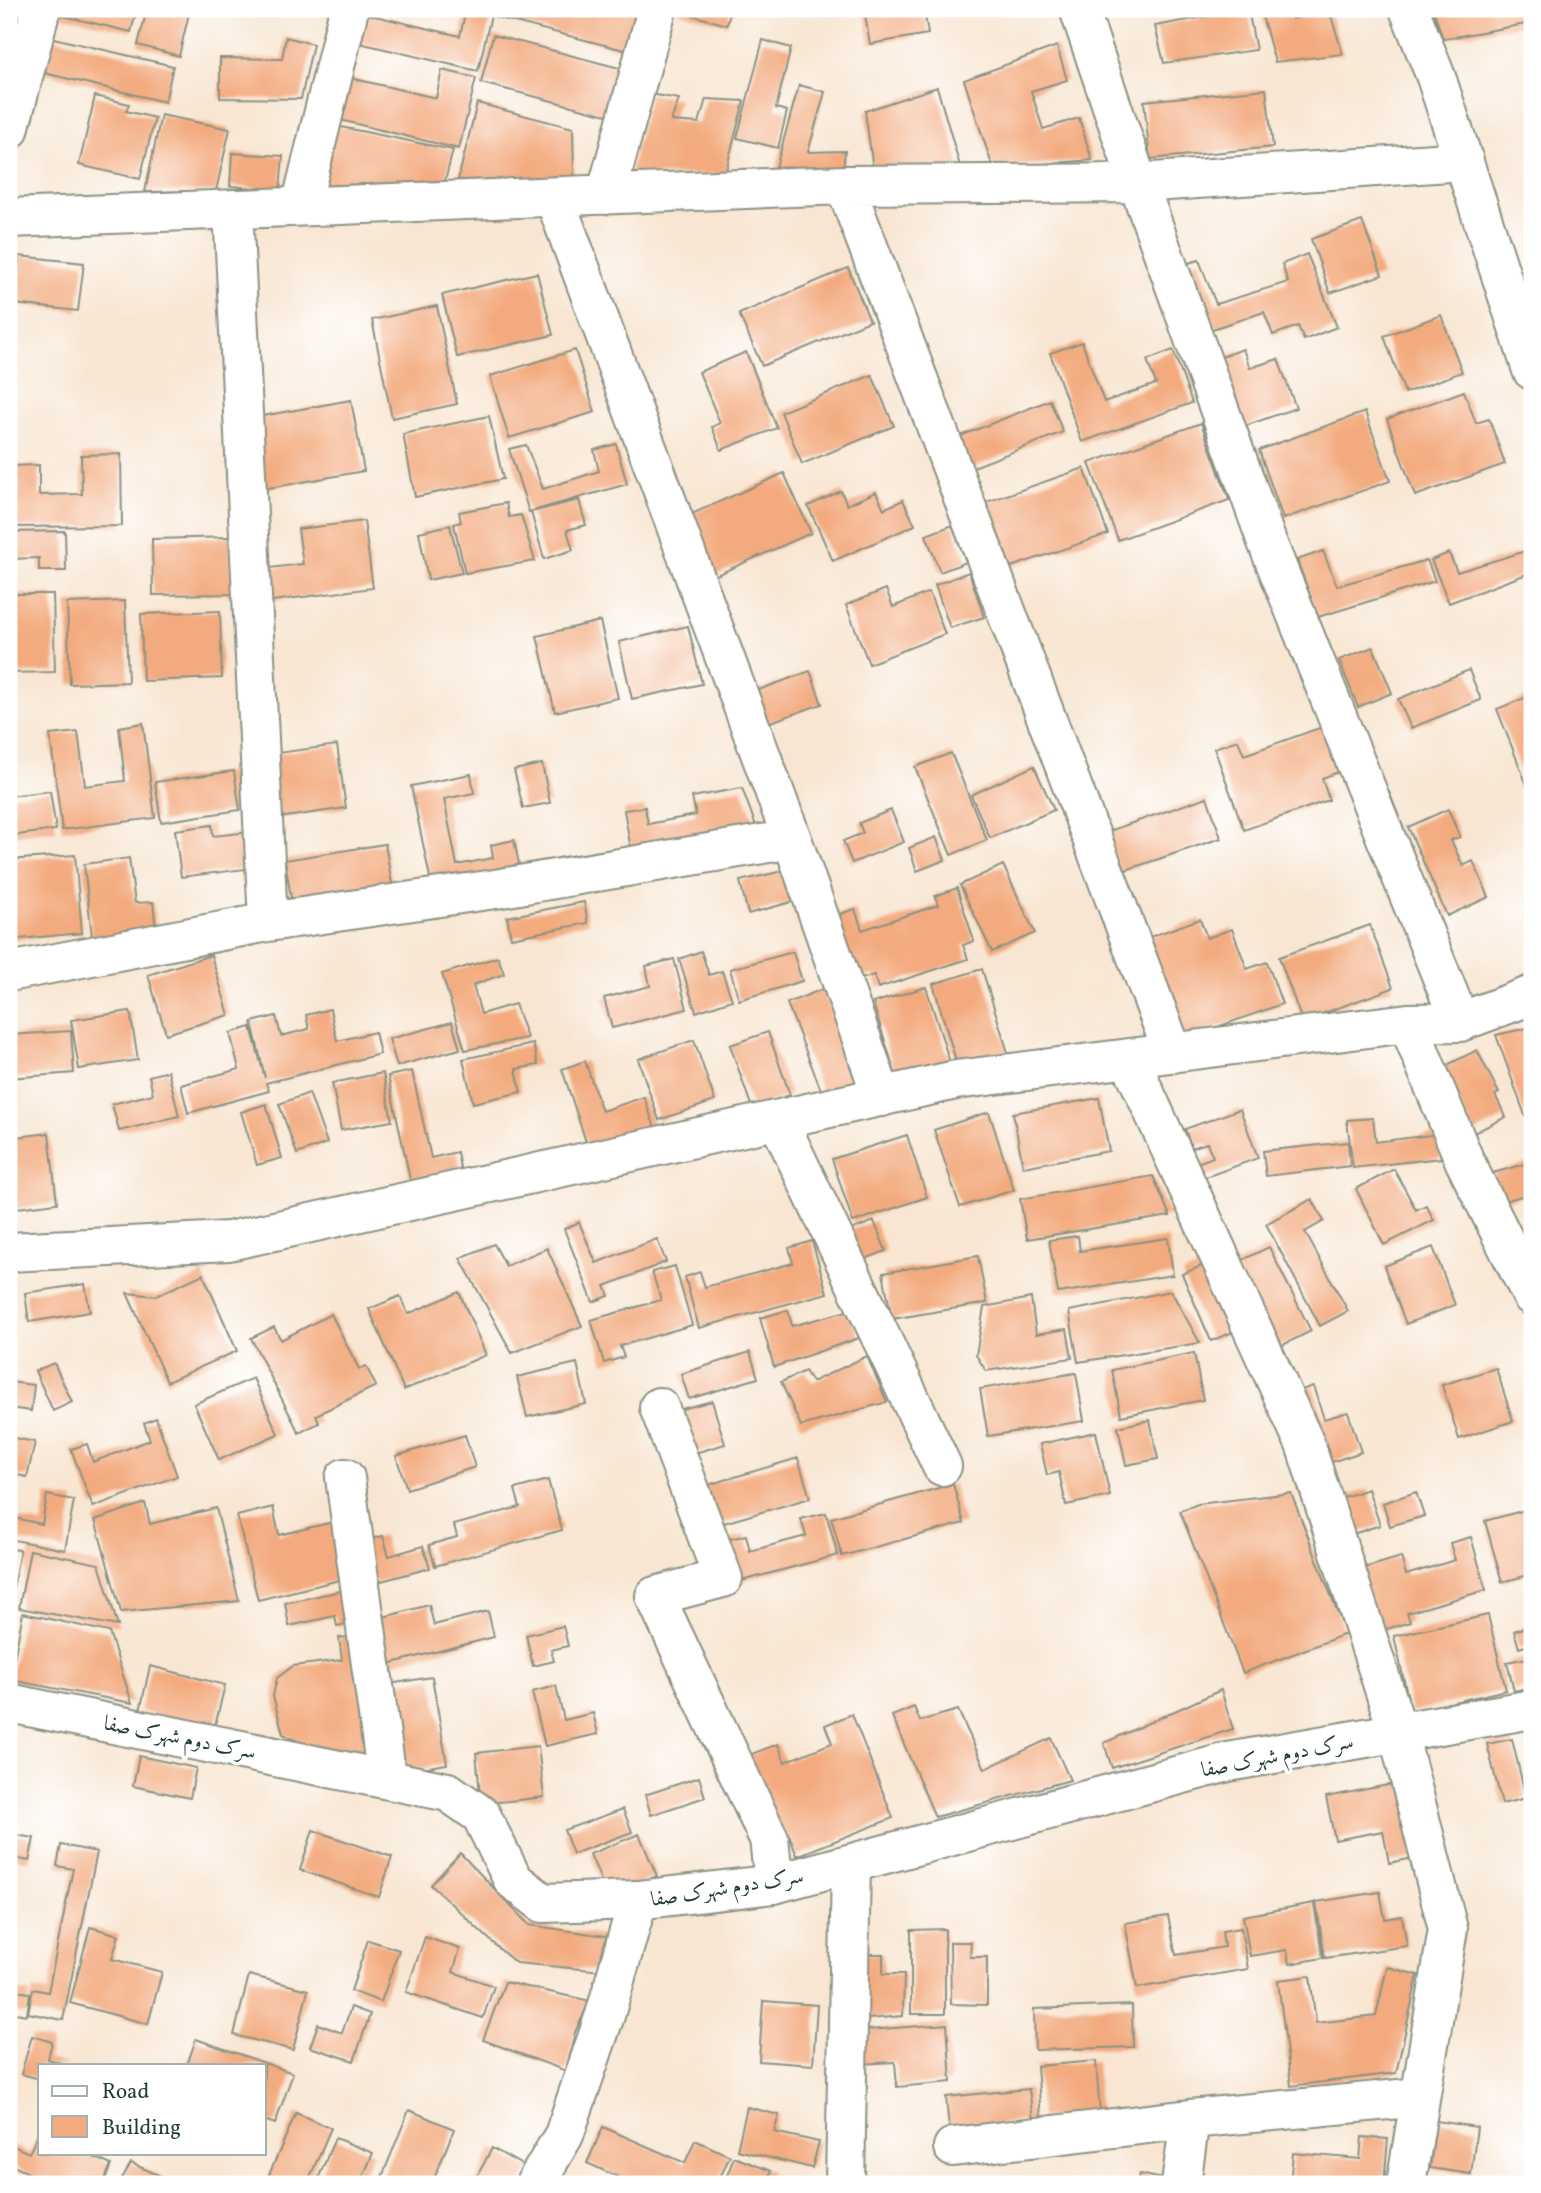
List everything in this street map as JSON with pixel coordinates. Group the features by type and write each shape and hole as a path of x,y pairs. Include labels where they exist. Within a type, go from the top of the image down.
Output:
{"street":[{"path":"9,130 41,9"},
{"path":"301,206 349,9"},
{"path":"606,195 657,9"},
{"path":"1079,9 1138,183 1267,541 1460,1021"},
{"path":"1409,9 1436,77 1532,370"},
{"path":"9,218 845,185 1138,183 1464,161"},
{"path":"845,185 1172,1053"},
{"path":"554,197 792,839 882,1097"},
{"path":"233,209 268,922"},
{"path":"9,972 268,922 495,889 792,839"},
{"path":"9,1252 229,1241 956,1080 1408,1023 1460,1021 1532,995"},
{"path":"1408,1023 1465,1162 1532,1296"},
{"path":"1129,1058 1305,1444 1398,1732 1448,1929 1406,2184"},
{"path":"778,1120 942,1466"},
{"path":"659,1407 723,1578 655,1595 769,1839 774,1884"},
{"path":"345,1478 387,1779"},
{"name":"سرک دوم شهرک صفا","path":"9,1703 448,1793 481,1815 513,1880 542,1903 638,1900 774,1884 1228,1762 1532,1709"},
{"path":"845,2184 851,1864"},
{"path":"535,2184 564,2135 605,2015 638,1900"},
{"path":"953,2147 1190,2119 1420,2097"},
{"path":"1181,2184 1190,2119"}],"building":[{"path":"9,9 24,9 17,35 9,33"},
{"path":"52,9 137,9 131,32 51,13"},
{"path":"147,9 190,9 179,56 138,45"},
{"path":"466,9 492,11 478,71 355,42 362,13 460,36"},
{"path":"497,9 639,9 628,51 495,17"},
{"path":"670,9 731,9 727,25"},
{"path":"864,9 924,9 928,34 870,44"},
{"path":"1248,9 1256,50 1164,63 1155,26"},
{"path":"1260,9 1289,9 1292,19 1329,10 1343,54 1275,62"},
{"path":"1433,9 1526,9 1531,23 1443,39"},
{"path":"493,35 623,69 611,116 481,83"},
{"path":"49,37 173,66 165,102 40,72"},
{"path":"286,37 313,44 301,99 220,98 220,58 282,59"},
{"path":"763,40 791,48 776,108 787,111 778,148 737,138"},
{"path":"1057,46 1067,80 1031,91 1043,129 1079,118 1092,160 993,168 964,80"},
{"path":"442,70 476,78 459,149 332,118 342,76 436,98"},
{"path":"799,85 825,92 808,152 845,151 843,171 775,171"},
{"path":"937,87 960,166 873,169 865,111"},
{"path":"1266,89 1273,147 1150,159 1144,101"},
{"path":"650,94 679,99 671,121 699,123 706,99 744,101 725,174 629,176"},
{"path":"95,96 129,104 126,111 155,118 140,179 79,165"},
{"path":"477,103 573,128 574,178 458,180"},
{"path":"161,115 230,129 216,191 145,192"},
{"path":"336,126 453,150 445,181 322,186"},
{"path":"232,153 283,156 280,190 230,186"},
{"path":"1362,221 1382,275 1330,293 1311,239"},
{"path":"1307,254 1337,327 1304,340 1298,326 1273,335 1264,312 1203,332 1178,266 1199,260 1216,304 1288,282 1282,264"},
{"path":"19,256 84,263 78,311 14,304"},
{"path":"848,268 870,321 762,366 739,314"},
{"path":"537,273 553,335 457,357 442,295"},
{"path":"437,306 457,404 392,418 372,320"},
{"path":"1441,315 1462,372 1405,393 1384,336"},
{"path":"1082,342 1104,402 1156,384 1147,360 1173,350 1192,403 1082,442 1050,353"},
{"path":"1243,349 1250,368 1278,359 1296,408 1242,427 1218,358"},
{"path":"575,350 595,412 509,438 490,376"},
{"path":"746,352 777,428 721,450 712,427 720,423 699,372"},
{"path":"872,375 894,426 802,464 781,412"},
{"path":"1464,391 1476,423 1489,419 1505,464 1415,496 1387,419"},
{"path":"351,400 364,471 263,489 251,418"},
{"path":"1050,400 1063,432 961,472 948,441"},
{"path":"1365,412 1390,481 1283,519 1259,450"},
{"path":"489,416 503,479 415,497 403,434"},
{"path":"1201,423 1229,500 1118,540 1089,463"},
{"path":"616,444 627,484 529,512 509,449 526,445 543,489 599,471 594,450"},
{"path":"121,454 122,526 9,527 9,466 39,465 39,495 82,494 81,455"},
{"path":"1084,468 1108,534 1002,570 978,505"},
{"path":"784,473 811,533 712,577 685,517"},
{"path":"841,491 847,505 876,492 884,509 903,500 915,525 833,561 808,506"},
{"path":"579,500 586,525 567,530 573,550 544,559 531,512"},
{"path":"506,503 509,517 521,515 535,561 465,573 454,524 461,522 459,512"},
{"path":"364,521 373,588 265,602 261,569 303,564 298,529"},
{"path":"450,525 462,573 428,580 419,532"},
{"path":"953,525 967,562 940,572 926,535"},
{"path":"65,531 66,571 39,571 39,558 9,559 9,532"},
{"path":"231,537 232,594 153,595 152,539"},
{"path":"1532,549 1532,572 1449,603 1431,560 1449,553 1457,572"},
{"path":"1323,551 1337,586 1427,560 1435,581 1318,617 1297,560"},
{"path":"969,572 984,617 950,628 935,585"},
{"path":"886,589 893,607 929,592 945,634 869,664 846,605"},
{"path":"9,594 53,594 55,672 9,673"},
{"path":"125,601 128,682 70,684 67,603"},
{"path":"220,611 222,678 143,681 141,614"},
{"path":"600,621 618,698 555,712 537,636"},
{"path":"688,626 702,684 632,699 619,642"},
{"path":"1373,647 1392,693 1358,707 1339,660"},
{"path":"1469,670 1481,700 1411,728 1398,699"},
{"path":"810,671 822,704 765,724 753,692"},
{"path":"1532,695 1532,798 1497,709"},
{"path":"143,723 155,818 62,830 50,735 78,732 85,786 125,781 119,727"},
{"path":"1325,726 1341,771 1322,778 1329,800 1244,830 1214,748 1238,740 1244,755"},
{"path":"337,745 346,808 279,818 270,754"},
{"path":"951,753 987,840 951,855 915,767"},
{"path":"542,764 550,803 523,808 514,770"},
{"path":"1034,766 1054,810 990,838 971,795"},
{"path":"234,771 240,810 161,822 155,782"},
{"path":"471,774 474,793 444,799 457,865 493,858 491,845 514,840 521,874 433,892 411,786"},
{"path":"742,788 760,837 633,860 624,810 645,807 648,824 696,815 692,797"},
{"path":"50,791 56,830 9,836 9,796"},
{"path":"1207,797 1221,838 1120,872 1106,832"},
{"path":"1448,809 1460,837 1451,840 1463,866 1473,861 1489,897 1447,916 1408,827"},
{"path":"891,810 904,842 852,863 843,841 863,833 859,823"},
{"path":"212,825 213,836 250,832 254,868 181,877 175,830"},
{"path":"936,837 945,860 917,871 909,848"},
{"path":"385,844 394,895 293,911 285,860"},
{"path":"75,855 82,933 9,940 9,860"},
{"path":"129,858 135,903 153,902 157,939 93,946 84,864"},
{"path":"1003,865 1035,933 992,952 960,885"},
{"path":"787,870 795,901 748,914 740,881"},
{"path":"957,888 974,941 963,945 968,959 878,988 874,975 855,981 834,916 855,909 862,930 938,905 935,896"},
{"path":"584,902 588,923 511,938 507,917"},
{"path":"1200,919 1207,938 1232,929 1247,969 1267,962 1282,1004 1178,1041 1141,940"},
{"path":"1370,925 1393,988 1302,1021 1279,957"},
{"path":"701,951 709,975 722,971 732,1000 696,1012 679,959"},
{"path":"793,952 802,981 739,1000 730,969"},
{"path":"211,955 229,1015 166,1034 148,975"},
{"path":"498,957 504,974 473,985 481,1014 515,1004 527,1038 465,1050 442,974"},
{"path":"674,959 687,1009 612,1028 604,998 650,986 646,966"},
{"path":"982,969 1009,1056 959,1071 933,984"},
{"path":"926,987 951,1066 898,1082 873,1003"},
{"path":"823,989 859,1080 823,1095 787,1003"},
{"path":"330,1009 337,1041 375,1032 380,1054 266,1083 269,1091 188,1113 181,1085 239,1069 230,1033 251,1027 265,1078 252,1022 276,1016 281,1036 309,1029 306,1015"},
{"path":"130,1011 138,1060 79,1069 71,1020"},
{"path":"452,1022 460,1049 397,1066 389,1039"},
{"path":"1532,1027 1532,1135 1496,1035"},
{"path":"71,1031 74,1073 9,1078 9,1035"},
{"path":"768,1032 790,1095 752,1108 730,1045"},
{"path":"694,1040 715,1101 659,1120 638,1059"},
{"path":"533,1044 538,1065 516,1069 521,1092 473,1103 463,1059"},
{"path":"1477,1050 1499,1093 1495,1095 1506,1117 1474,1133 1441,1068"},
{"path":"585,1061 602,1111 644,1097 655,1128 589,1151 562,1069"},
{"path":"168,1071 179,1116 119,1131 112,1104 153,1094 149,1076"},
{"path":"412,1071 431,1158 457,1152 461,1173 411,1184 388,1076"},
{"path":"383,1073 392,1121 341,1130 332,1083"},
{"path":"309,1093 327,1143 297,1154 279,1104"},
{"path":"1099,1098 1109,1151 1023,1167 1013,1113"},
{"path":"266,1104 282,1158 257,1165 241,1112"},
{"path":"1240,1109 1258,1158 1203,1178 1197,1163 1213,1157 1207,1143 1191,1148 1185,1129"},
{"path":"989,1112 1014,1190 960,1207 934,1130"},
{"path":"1373,1118 1376,1142 1438,1134 1441,1158 1353,1168 1347,1120"},
{"path":"49,1133 57,1203 9,1209 9,1138"},
{"path":"907,1135 927,1197 853,1222 832,1159"},
{"path":"1348,1142 1350,1166 1266,1176 1263,1151"},
{"path":"1532,1162 1532,1193 1501,1202 1493,1173"},
{"path":"1394,1169 1416,1210 1426,1205 1434,1220 1384,1245 1356,1189"},
{"path":"1153,1176 1170,1216 1027,1239 1020,1199"},
{"path":"1312,1199 1324,1221 1305,1232 1348,1311 1320,1326 1266,1224"},
{"path":"874,1221 886,1251 858,1262 846,1232"},
{"path":"579,1222 596,1263 657,1239 666,1262 605,1286 609,1296 593,1302 564,1229"},
{"path":"1078,1236 1080,1251 1168,1238 1173,1275 1058,1293 1049,1240"},
{"path":"812,1241 827,1293 699,1328 685,1277 700,1272 705,1287 793,1263 789,1248"},
{"path":"494,1244 506,1266 547,1248 582,1326 512,1353 460,1258"},
{"path":"1269,1247 1311,1331 1275,1349 1234,1264"},
{"path":"1433,1247 1455,1305 1406,1324 1384,1266"},
{"path":"978,1256 987,1303 892,1319 883,1273"},
{"path":"1204,1265 1233,1332 1211,1341 1182,1274"},
{"path":"675,1266 692,1325 620,1346 624,1357 604,1363 591,1320 661,1300 652,1272"},
{"path":"203,1274 237,1351 167,1382 127,1293 156,1296"},
{"path":"85,1284 90,1312 29,1322 25,1293"},
{"path":"1171,1291 1200,1343 1078,1362 1069,1311"},
{"path":"459,1292 486,1355 404,1390 369,1309 400,1296 408,1314"},
{"path":"1031,1298 1036,1334 1067,1329 1072,1358 986,1371 976,1355 984,1307"},
{"path":"788,1310 792,1326 851,1310 859,1338 774,1367 760,1318"},
{"path":"331,1314 359,1369 366,1366 376,1386 316,1415 319,1423 299,1433 251,1338 274,1327 281,1340"},
{"path":"750,1352 758,1378 689,1399 681,1374"},
{"path":"1194,1353 1203,1400 1121,1416 1112,1370"},
{"path":"867,1356 887,1402 801,1426 781,1382 805,1371 812,1382"},
{"path":"54,1363 72,1402 53,1411 35,1371"},
{"path":"577,1363 586,1404 527,1417 517,1377"},
{"path":"1496,1368 1513,1421 1459,1439 1442,1385"},
{"path":"1076,1373 1084,1421 988,1436 980,1389"},
{"path":"253,1378 278,1434 219,1460 194,1404"},
{"path":"9,1382 34,1385 31,1411 9,1408"},
{"path":"1313,1386 1324,1419 1348,1412 1361,1452 1320,1466 1296,1392"},
{"path":"712,1401 725,1444 685,1456 671,1412"},
{"path":"156,1418 177,1476 93,1507 71,1449 87,1444 93,1462 150,1440 144,1423"},
{"path":"1150,1420 1158,1459 1126,1465 1118,1427"},
{"path":"1096,1432 1110,1496 1066,1505 1059,1472 1047,1475 1040,1444"},
{"path":"465,1435 475,1467 407,1489 396,1456"},
{"path":"9,1437 35,1442 27,1477 9,1473"},
{"path":"798,1458 810,1498 717,1525 705,1486"},
{"path":"548,1480 562,1530 435,1566 429,1545 457,1537 454,1525 520,1507 515,1489"},
{"path":"953,1484 964,1523 842,1556 831,1518"},
{"path":"1368,1489 1380,1525 1344,1537 1332,1501"},
{"path":"1416,1492 1424,1516 1390,1526 1383,1503"},
{"path":"1291,1493 1346,1634 1243,1673 1180,1511 1198,1504"},
{"path":"47,1495 74,1500 65,1550 9,1539 9,1517 42,1524"},
{"path":"145,1503 150,1524 216,1508 239,1601 121,1612 95,1520"},
{"path":"273,1507 279,1535 333,1522 348,1578 258,1600 237,1516"},
{"path":"1532,1508 1532,1574 1502,1582 1485,1521"},
{"path":"826,1513 838,1555 734,1583 722,1541 746,1535 750,1551 806,1536 801,1519"},
{"path":"383,1536 389,1556 423,1546 430,1568 374,1583 362,1541"},
{"path":"1471,1537 1486,1590 1407,1613 1410,1622 1380,1631 1361,1569 1401,1557 1406,1575 1455,1560 1450,1543"},
{"path":"9,1549 20,1550 10,1605 9,1605"},
{"path":"30,1550 99,1564 118,1626 19,1608"},
{"path":"345,1590 352,1623 337,1626 335,1616 289,1626 285,1603"},
{"path":"429,1605 434,1625 488,1611 494,1637 388,1664 376,1619"},
{"path":"23,1613 109,1632 132,1703 10,1680"},
{"path":"1488,1615 1506,1690 1411,1712 1394,1636"},
{"path":"1532,1625 1532,1644 1519,1648 1514,1631"},
{"path":"563,1626 568,1646 551,1650 554,1661 533,1666 526,1635"},
{"path":"360,1636 376,1755 347,1754 311,1748 283,1734 273,1696 277,1678 293,1666 342,1660 339,1638"},
{"path":"1532,1657 1532,1687 1514,1691 1507,1662"},
{"path":"150,1666 225,1685 214,1730 140,1711"},
{"path":"432,1677 447,1764 403,1771 389,1684"},
{"path":"556,1686 564,1720 593,1713 598,1734 545,1746 532,1692"},
{"path":"1221,1690 1233,1729 1112,1768 1104,1743"},
{"path":"914,1707 920,1721 958,1710 985,1769 1051,1738 1070,1780 935,1817 892,1716"},
{"path":"852,1714 893,1818 797,1856 789,1835 781,1838 749,1755 778,1744 785,1762 832,1743 825,1725"},
{"path":"1512,1739 1526,1798 1502,1804 1487,1744"},
{"path":"538,1746 544,1797 481,1804 476,1753"},
{"path":"139,1756 196,1768 190,1798 133,1786"},
{"path":"699,1777 705,1797 651,1815 645,1795"},
{"path":"1409,1781 1424,1856 1389,1863 1383,1831 1335,1840 1326,1797"},
{"path":"623,1809 632,1832 573,1854 564,1830"},
{"path":"313,1830 392,1857 379,1897 300,1870"},
{"path":"9,1834 34,1838 29,1861 9,1857"},
{"path":"639,1834 657,1876 608,1897 590,1854"},
{"path":"61,1845 97,1852 63,2020 28,2013 33,1989 48,1992 73,1869 57,1866"},
{"path":"460,1853 529,1925 606,1936 603,1971 516,1963 431,1885"},
{"path":"1380,1892 1385,1919 1402,1916 1407,1946 1325,1958 1316,1902"},
{"path":"1314,1903 1323,1958 1289,1964 1287,1950 1250,1956 1243,1916"},
{"path":"1168,1916 1176,1955 1224,1947 1222,1931 1241,1928 1248,1969 1137,1988 1125,1923"},
{"path":"90,1927 119,1935 112,1959 162,1972 148,2024 70,2003"},
{"path":"945,1929 945,2014 911,2014 911,1930"},
{"path":"425,1937 460,1949 453,1972 494,1986 483,2018 406,1992"},
{"path":"368,1940 399,1950 381,2002 351,1991"},
{"path":"950,1942 971,1942 970,1957 987,1957 987,2005 951,2004"},
{"path":"856,1954 883,1954 883,1974 904,1974 903,2016 856,2020"},
{"path":"1387,1967 1418,1975 1396,2073 1291,2086 1278,1980 1310,1976 1316,2023 1376,2016"},
{"path":"249,1975 308,1990 293,2050 234,2035"},
{"path":"505,1982 590,2001 575,2032 566,2071 483,2040"},
{"path":"9,1990 30,1993 27,2015 9,2012"},
{"path":"763,2001 817,2005 813,2065 759,2061"},
{"path":"1132,2005 1133,2047 1035,2050 1034,2009"},
{"path":"351,2007 370,2014 354,2061 310,2047 318,2024 342,2033"},
{"path":"947,2024 951,2082 897,2087 895,2062 858,2064 855,2031"},
{"path":"32,2036 52,2042 48,2059 64,2064 38,2064 38,2078 21,2074"},
{"path":"196,2039 293,2073 275,2124 266,2121 266,2064 187,2064"},
{"path":"1096,2061 1100,2113 1041,2118 1037,2066"},
{"path":"1029,2089 1033,2120 949,2129 946,2097"},
{"path":"747,2107 779,2115 774,2132 819,2142 812,2168 737,2150"},
{"path":"409,2110 454,2129 432,2184 385,2184 380,2182"},
{"path":"296,2113 331,2128 307,2184 265,2184"},
{"path":"1436,2121 1477,2127 1471,2174 1430,2168"},
{"path":"603,2127 685,2163 695,2140 730,2156 717,2184 633,2184 587,2163"},
{"path":"38,2135 38,2154 87,2154 111,2165 103,2184 52,2184 9,2164 9,2144 29,2153"},
{"path":"1362,2137 1388,2139 1384,2184 1290,2184 1293,2153 1360,2159"},
{"path":"335,2138 373,2153 360,2184 316,2184"},
{"path":"492,2148 529,2169 521,2184 473,2184"},
{"path":"734,2157 771,2171 766,2184 724,2184"},
{"path":"131,2163 163,2177 159,2184 119,2184"},
{"path":"1140,2174 1167,2180 1166,2184 1137,2184"}]}
